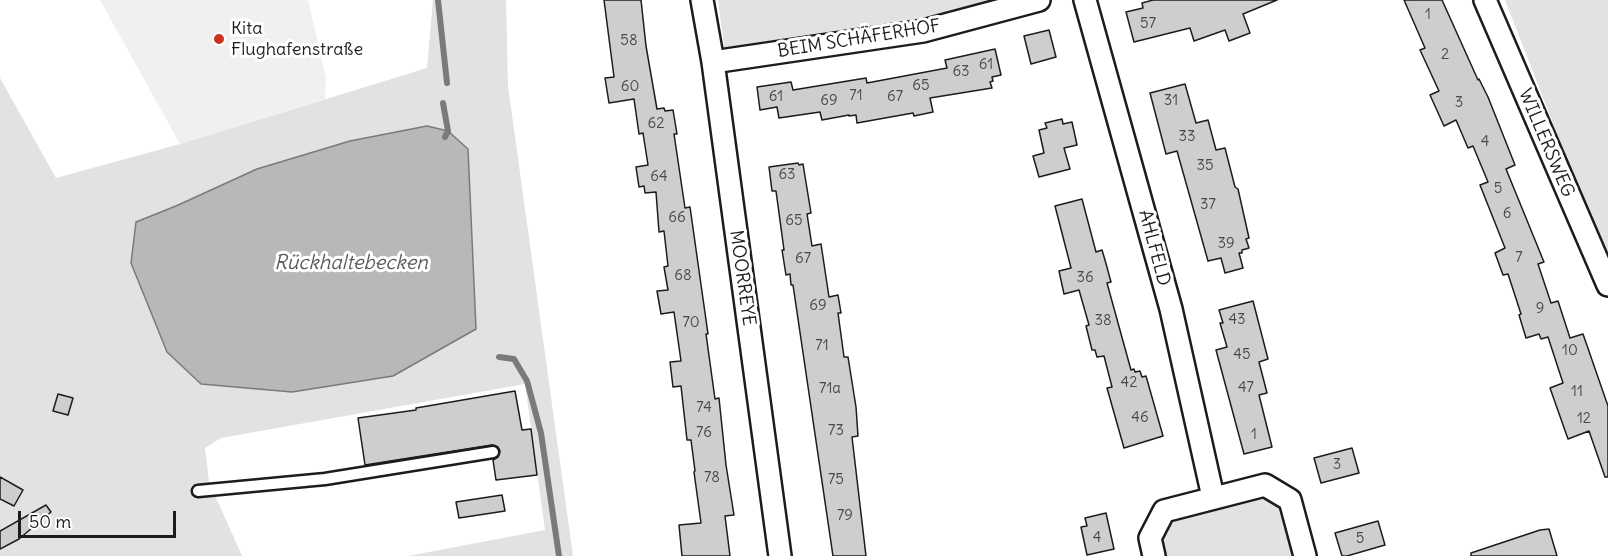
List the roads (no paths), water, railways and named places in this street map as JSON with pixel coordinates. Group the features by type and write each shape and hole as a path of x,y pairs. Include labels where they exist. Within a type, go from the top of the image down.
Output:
{"street":[{"name":"MOORREYE","path":"702,0 713,62 780,556"},
{"name":"BEIM SCHÄFERHOF","path":"713,62 923,31 1039,0"},
{"name":"AHLFELD","path":"1085,0 1171,309 1213,498"},
{"name":"WILLERSWEG","path":"1485,0 1608,285"},
{"path":"1154,556 1150,538 1164,511 1265,485 1290,500 1305,556"}],"lane":[{"path":"198,491 325,479 493,452"}],"water":[{"name":"Rückhaltebecken","path":"427,126 448,131 468,149 476,329 393,376 292,392 201,384 167,352 131,263 136,222 257,169 350,141"}],"waterway":[{"path":"438,0 447,83"},
{"path":"443,103 448,131 445,137"},
{"path":"499,357 514,359 527,381 541,433 559,556"}],"place":[{"name":"Kita Flughafenstraße","path":"219,39"}]}
